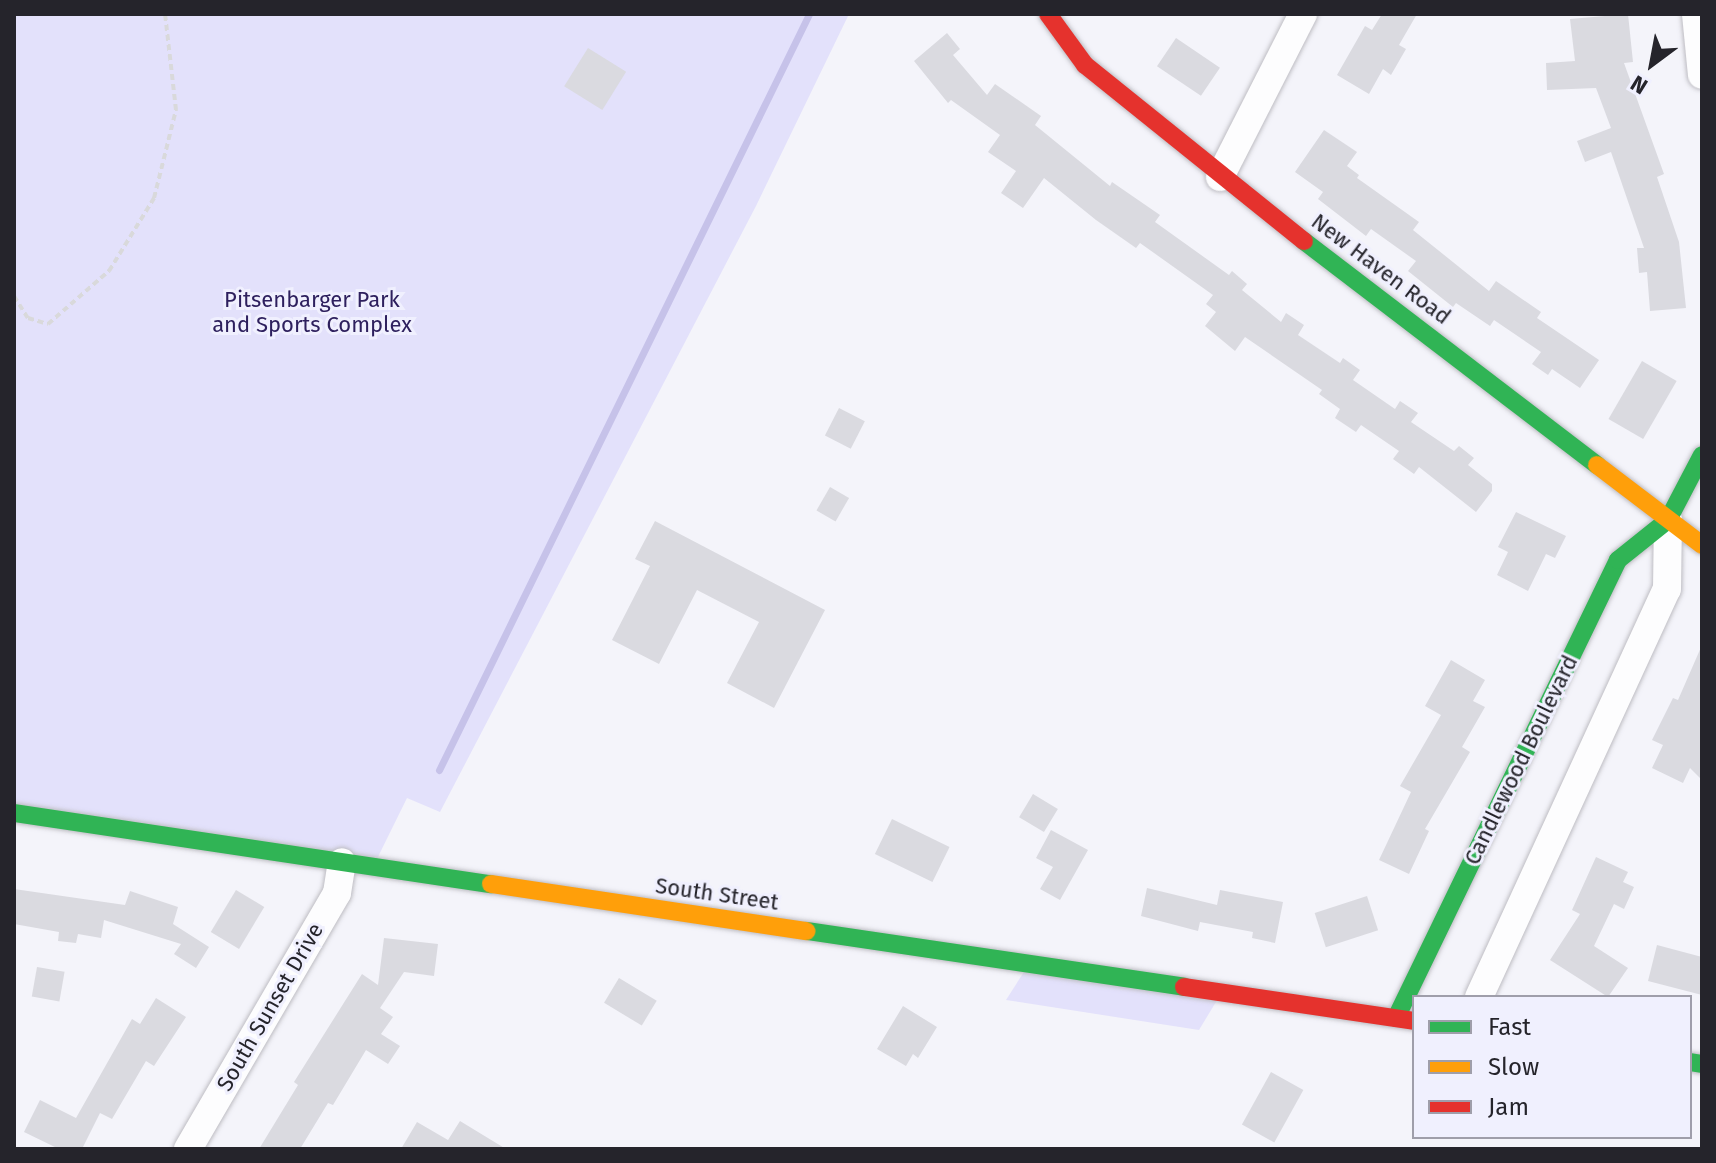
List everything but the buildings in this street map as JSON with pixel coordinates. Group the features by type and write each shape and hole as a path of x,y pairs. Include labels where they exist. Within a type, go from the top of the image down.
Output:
{"street":[{"name":"New Haven Road","path":"1048,14 1085,65 1220,177 1702,545"},
{"path":"1220,177 1303,14"},
{"path":"1696,14 1702,75"},
{"name":"Candlewood Boulevard","path":"1416,995 1618,560 1668,520 1702,455"},
{"name":"Candlewood Boulevard","path":"1480,995 1667,589 1668,520"},
{"name":"South Street","path":"14,813 1405,1019"},
{"name":"South Sunset Drive","path":"188,1149 337,893 342,862"}],"path":[{"path":"14,296 28,318 48,324 109,271 154,198 176,110 165,14"}],"green space":[{"name":"Pitsenbarger Park and Sports Complex","path":"14,14 849,14 756,206 440,812 407,798 373,867 14,813"},
{"path":"1029,964 1222,992 1199,1030 1006,1000"}],"waterway":[{"path":"439,770 809,14"}],"traffic: fast":[{"path":"1304,241 1597,465"},
{"path":"1396,1018 1618,560 1668,520 1702,455"},
{"path":"14,813 491,884"},
{"path":"807,931 1184,987"},
{"path":"1692,1062 1702,1064"}],"traffic: slow":[{"path":"1597,465 1702,545"},
{"path":"491,884 807,931"}],"traffic: jam":[{"path":"1048,14 1085,65 1304,241"},
{"path":"1184,987 1412,1021"}]}
